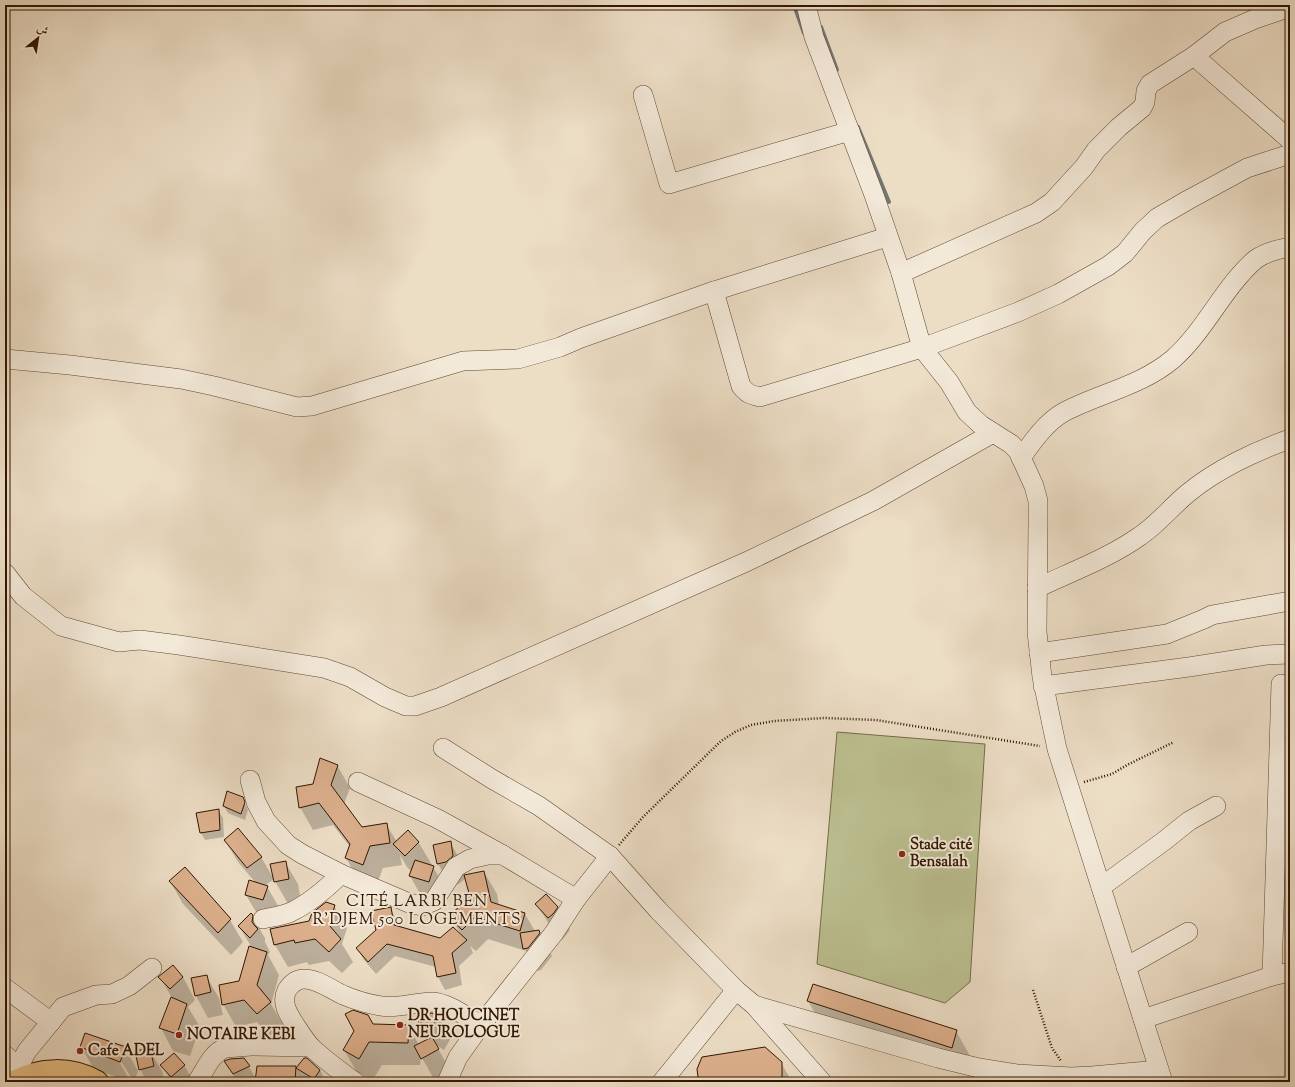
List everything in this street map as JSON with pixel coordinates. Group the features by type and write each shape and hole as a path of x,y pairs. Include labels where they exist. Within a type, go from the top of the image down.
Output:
{"main road":[{"path":"12,1071 31,1074 49,1070 70,1072 90,1078 97,1082"}],"street":[{"path":"754,1005 938,1058 979,1068 1016,1074 1071,1077 1161,1076 1057,749 1044,686 1037,632 1038,501 1034,486 1018,451 1011,444 981,425 967,412 949,382 922,348 901,273 874,195 814,37 806,5"},
{"path":"901,273 1036,213 1052,202 1084,167 1096,150 1144,105 1146,91 1150,84 1194,56 1225,32 1254,19 1290,8"},
{"path":"1194,56 1290,140"},
{"path":"643,95 669,184 850,131"},
{"path":"714,291 741,386 745,392 750,395 760,397 922,348 1018,312 1058,294 1108,266 1125,253 1142,231 1157,218 1247,168 1290,154"},
{"path":"5,359 181,378 297,407 312,406 462,361 518,359 537,355 714,291 887,236"},
{"path":"1021,458 1036,437 1048,425 1064,413 1133,384 1152,374 1173,359 1200,328 1234,284 1257,259 1273,250 1290,247"},
{"path":"5,573 23,596 61,626 120,642 140,640 324,668 350,677 385,697 406,706 415,706 426,703 746,562 873,501 993,433"},
{"path":"1037,588 1118,550 1156,524 1187,494 1204,481 1256,453 1290,439"},
{"path":"1039,653 1167,634 1212,615 1290,601"},
{"path":"1044,686 1190,667 1266,655 1290,654"},
{"path":"1143,1019 1281,974 1283,862 1281,684"},
{"path":"443,748 539,806 610,856 658,910 736,990 754,1005 822,1082"},
{"path":"250,780 256,802 266,821 288,845 340,874 409,903 422,906 434,901 456,867 470,858 488,855 503,855"},
{"path":"358,782 438,819 503,855 576,899"},
{"path":"1100,887 1189,821 1216,806"},
{"path":"447,1082 458,1057 481,1025 554,933 576,899 610,856"},
{"path":"263,919 290,912 310,901 328,887 340,874"},
{"path":"1126,967 1188,932"},
{"path":"12,1071 63,1007 96,995 112,994 129,986 152,968"},
{"path":"355,1082 311,1047 292,1018 286,1008 285,1000 289,987 294,982 302,979 312,980 343,995 382,1006 398,1007 431,1002 440,1004 481,1025"},
{"path":"5,988 51,1022"},
{"path":"662,1082 736,990"},
{"path":"197,1082 211,1060 218,1052 225,1048 251,1046 311,1047"}],"path":[{"path":"610,856 643,817 721,741 735,732 751,725 774,721 824,718 876,720 1057,749"},
{"path":"1068,786 1112,774 1174,742"},
{"path":"1033,990 1052,1048 1071,1077"}],"green space":[{"name":"Stade cité Bensalah","path":"837,732 985,744 970,982 945,1003 817,964"}],"building":[{"path":"320,758 338,765 331,785 362,827 387,823 390,843 370,846 363,865 345,858 350,844 319,803 299,808 296,787 313,784"},
{"path":"227,791 243,797 245,802 241,814 223,806"},
{"path":"219,809 220,830 200,833 196,813"},
{"path":"238,828 262,857 247,868 224,840"},
{"path":"408,830 419,842 405,856 393,844"},
{"path":"451,841 453,856 446,862 437,864 433,845"},
{"path":"415,860 434,866 429,882 409,876"},
{"path":"286,861 289,879 274,882 270,864"},
{"path":"185,867 231,919 218,933 169,881"},
{"path":"484,871 491,902 525,913 520,931 475,917 462,930 449,916 470,897 464,875"},
{"path":"249,880 268,886 263,900 245,895"},
{"path":"546,894 558,907 548,918 535,904"},
{"path":"326,902 335,905 329,925 341,939 329,952 315,939 295,943 294,940 274,945 270,929 309,921 312,913"},
{"path":"391,907 394,925 440,938 453,927 467,940 452,953 456,973 437,977 433,956 387,944 368,962 356,948 376,930 371,911"},
{"path":"251,913 253,915 252,922 258,929 250,938 238,926"},
{"path":"539,930 540,933 528,948 523,949 520,933"},
{"path":"249,946 267,952 257,985 271,1002 257,1014 244,1000 222,1005 219,985 239,981"},
{"path":"173,965 183,977 170,989 158,977"},
{"path":"207,975 211,992 195,996 191,978"},
{"path":"813,984 957,1030 952,1048 807,1001"},
{"path":"171,997 187,1004 177,1034 159,1028"},
{"path":"353,1010 368,1015 373,1024 409,1025 408,1043 369,1042 359,1059 343,1050 354,1031 345,1014"},
{"path":"431,1013 439,1015 431,1028 415,1019 417,1015"},
{"path":"85,1033 126,1047 120,1062 80,1047"},
{"path":"432,1037 439,1049 421,1059 414,1046"},
{"path":"765,1047 782,1062 782,1082 704,1082 698,1077 697,1069 702,1057"},
{"path":"150,1048 154,1066 139,1070 135,1051"},
{"path":"174,1053 185,1065 171,1077 160,1065"},
{"path":"244,1058 250,1066 233,1074 224,1061 230,1059"},
{"path":"304,1058 307,1058 320,1070 314,1079 296,1068"},
{"path":"257,1066 296,1066 295,1082 255,1082"}],"waterway":[{"path":"794,5 804,33"},
{"path":"821,27 837,70"},
{"path":"858,127 889,202"}],"place":[{"name":"Stade cité Bensalah","path":"902,854"},
{"name":"DR HOUCINET NEUROLOGUE","path":"400,1025"},
{"name":"NOTAIRE KEBI","path":"179,1035"},
{"name":"Cafe ADEL","path":"80,1051"}],"district":[{"name":"CITÉ LARBI BEN R'DJEM 500 LOGEMENTS","path":"417,911"}]}
